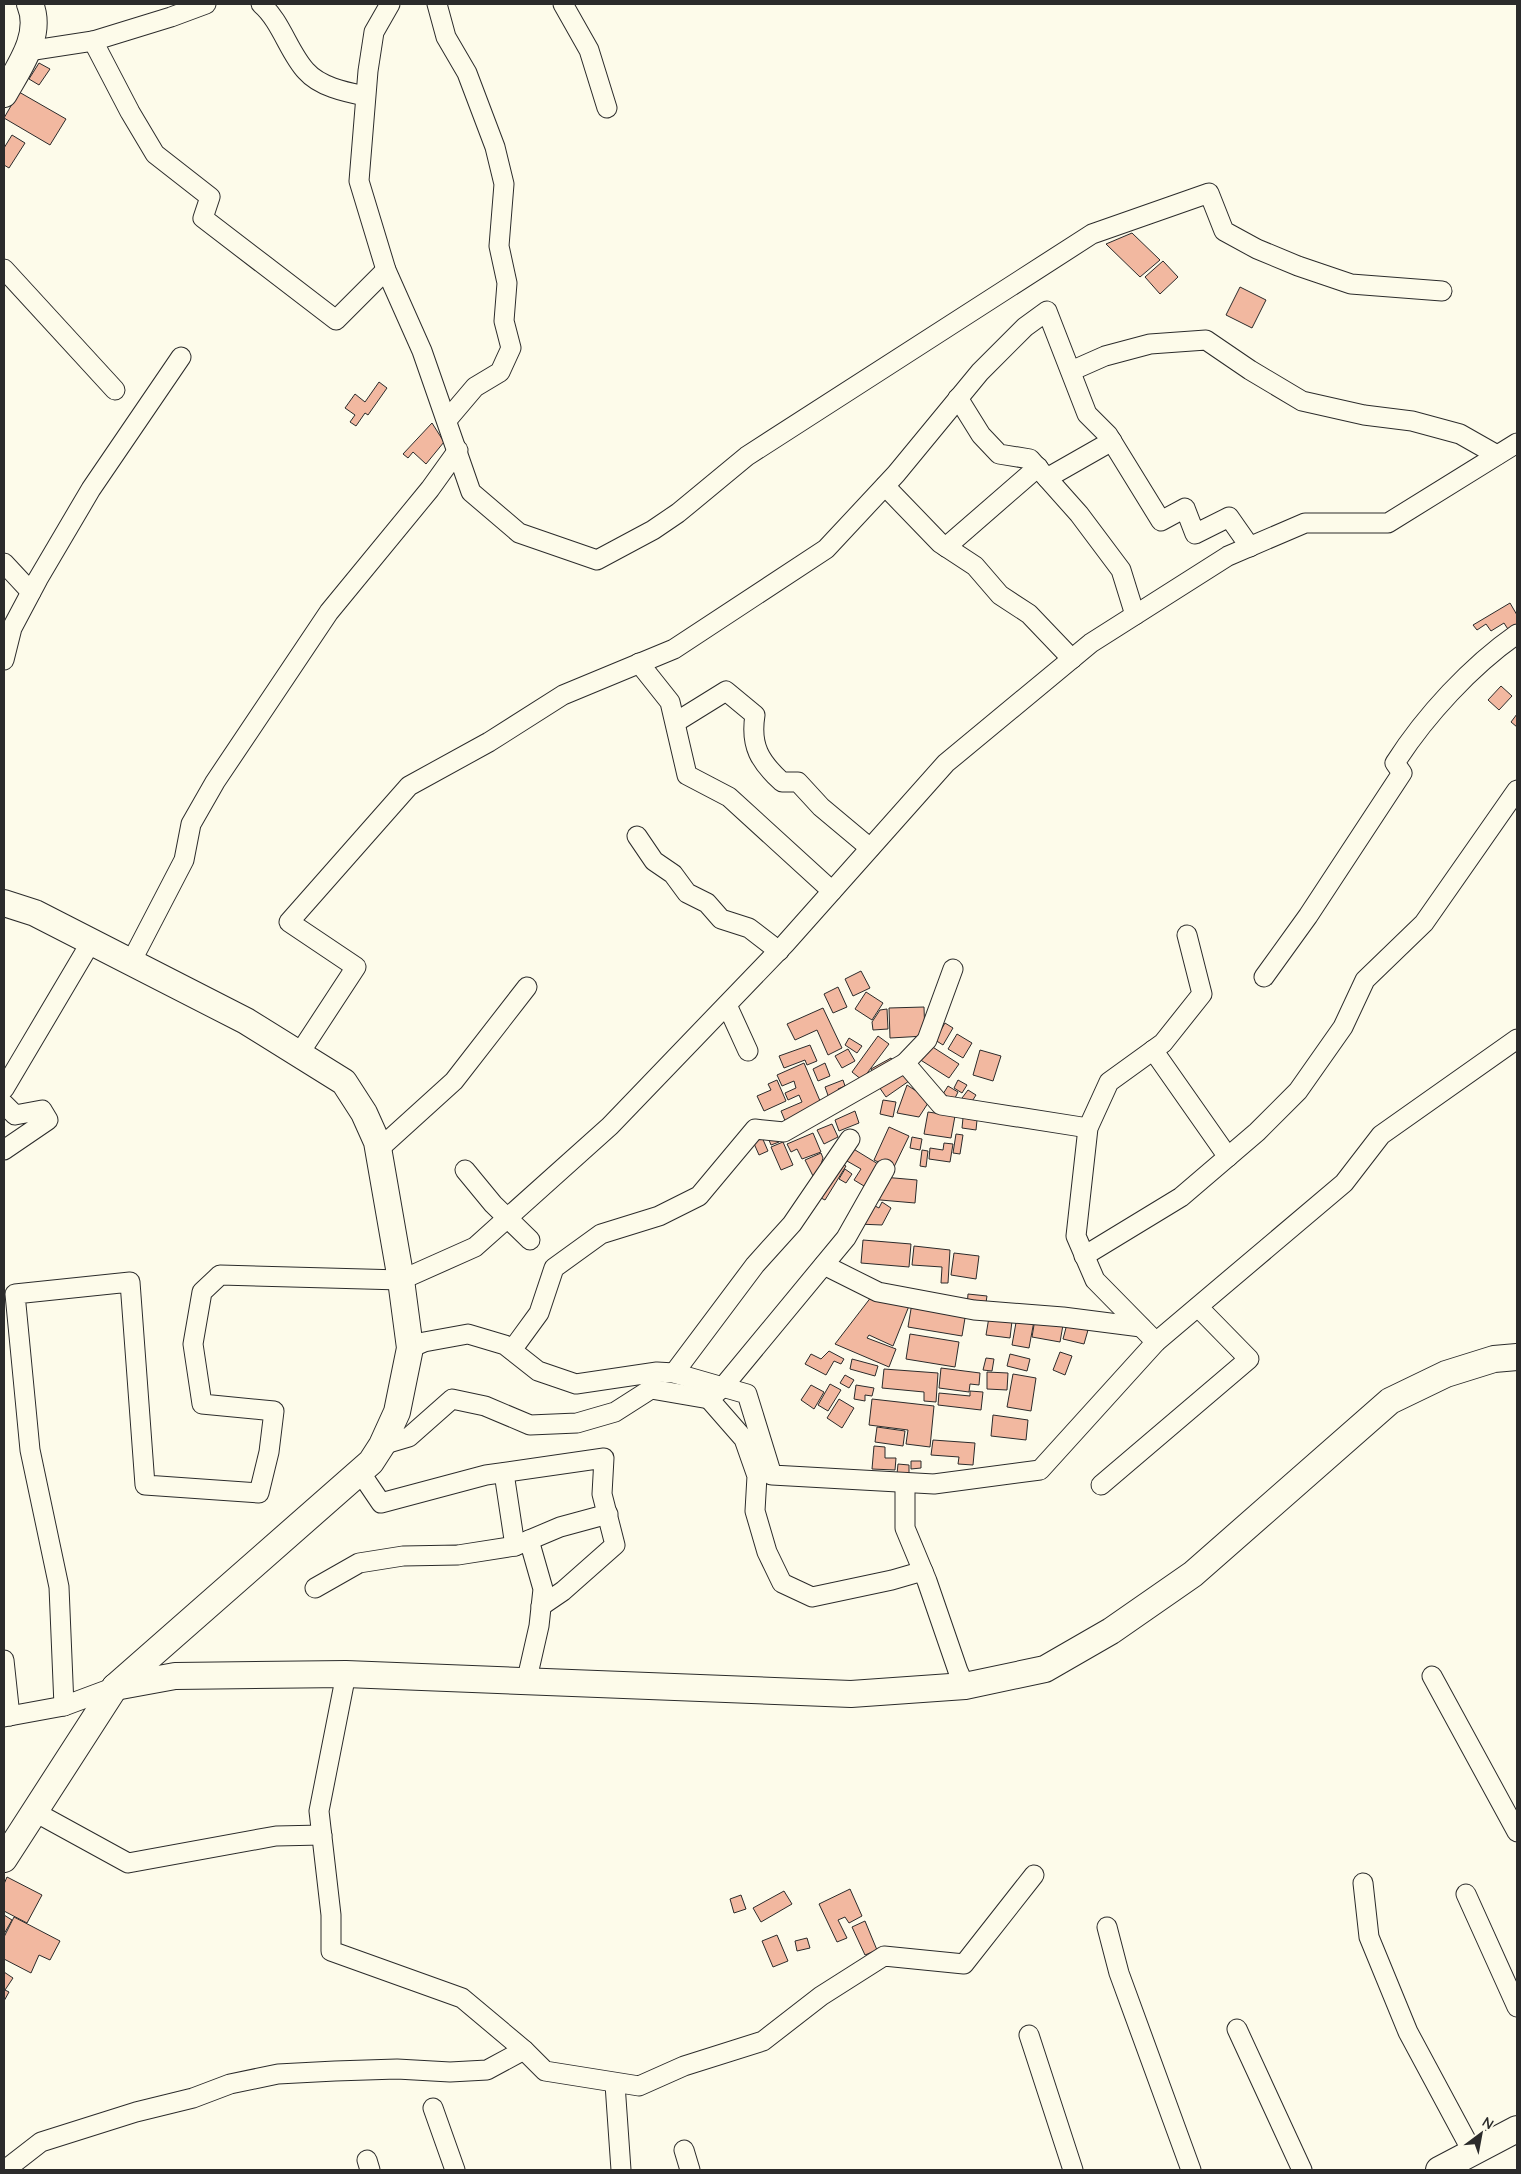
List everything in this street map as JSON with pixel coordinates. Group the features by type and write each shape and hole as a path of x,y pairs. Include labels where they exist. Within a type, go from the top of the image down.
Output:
{"street":[{"path":"4,94 28,51 35,17 30,4"},
{"path":"28,51 94,41 206,4"},
{"path":"261,4 286,38 306,72 335,89 365,96"},
{"path":"390,4 374,32 365,96 359,181 386,270 422,351 458,450 471,492 519,533 597,560 653,530 678,513 747,456 1092,234 1209,193 1224,231 1257,249 1298,266 1351,284 1442,291"},
{"path":"437,4 446,37 467,73 495,147 504,184 499,246 507,283 504,321 511,348 500,372 475,387 447,420"},
{"path":"563,4 589,50 607,108"},
{"path":"94,41 130,112 155,154 210,197 203,218 217,229 336,320 386,270"},
{"path":"4,269 115,390"},
{"path":"299,1054 356,967 288,922 409,786 489,742 564,695 674,649 826,549 885,486 980,372 1025,327 1047,311 1087,414 1112,441 1161,521 1185,508 1195,534 1229,517 1250,547"},
{"path":"1071,371 1105,356 1150,344 1206,340 1250,370 1302,401 1364,415 1412,421 1460,434 1498,455"},
{"path":"4,660 12,628 31,592 91,490 180,358"},
{"path":"958,398 981,436 999,454 1030,459 1042,472 1121,570 1135,615"},
{"path":"946,547 1042,472 1112,441"},
{"path":"64,1706 59,1587 30,1450 15,1294 130,1282 145,1485 258,1493 269,1452 274,1411 202,1404 193,1344 202,1292 220,1275 401,1280 475,1248 610,1126 779,951 946,763 1091,643 1228,556 1305,523 1388,523 1517,443"},
{"path":"130,962 184,860 191,824 215,782 329,612 430,489 458,450"},
{"path":"885,486 946,547 975,566 1000,595 1030,614 1072,659"},
{"path":"4,563 31,592"},
{"path":"1264,977 1308,916 1402,772 1395,763 1414,734 1497,648 1517,634"},
{"path":"639,663 670,702 687,775 729,797 832,892"},
{"path":"676,722 726,691 755,715 752,732 763,765 782,782 798,782 821,808 870,848"},
{"path":"1084,1256 1181,1197 1228,1157 1298,1092 1342,1027 1365,980 1424,923 1517,790"},
{"path":"637,836 654,861 673,874 687,893 707,903 721,919 749,928 779,951"},
{"path":"4,903 35,913 246,1021 344,1082 364,1113 378,1149 401,1280 410,1348 397,1412 382,1445 371,1462 115,1687 4,1859"},
{"path":"1156,1342 1095,1280 1076,1236 1088,1128 1109,1082 1163,1043 1202,994 1187,935"},
{"path":"4,1090 91,942"},
{"path":"512,1350 539,1313 554,1268 601,1234 659,1216 699,1196 755,1129 784,1132 905,1063 927,1040 953,969"},
{"path":"378,1149 454,1081 527,987"},
{"path":"727,1005 748,1051"},
{"path":"382,1445 409,1436 452,1400 485,1406 530,1425 577,1423 615,1412 651,1389 747,1394 772,1475 934,1484 1040,1470 1156,1342 1344,1183 1381,1135 1517,1039"},
{"path":"1153,1050 1228,1157"},
{"path":"905,1063 941,1105 1088,1128"},
{"path":"4,1104 15,1115 42,1110 48,1120 4,1150"},
{"path":"674,1373 755,1265 792,1224 850,1140"},
{"path":"715,1393 846,1238 885,1169"},
{"path":"465,1170 530,1240"},
{"path":"824,1265 878,1292 974,1310 1063,1317 1141,1327"},
{"path":"1101,1485 1249,1360 1198,1307"},
{"path":"410,1348 424,1342 468,1334 506,1345 538,1371 576,1384 657,1372 674,1373 715,1393 744,1439 757,1476 755,1511 767,1552 782,1583 812,1597 892,1580 923,1571"},
{"path":"4,1660 7,1716 64,1706 115,1687 175,1676 346,1674 526,1683 851,1694 965,1686 1045,1669 1111,1630 1193,1574 1390,1401 1446,1374 1494,1359 1517,1357"},
{"path":"360,1472 381,1503 486,1475 604,1458 602,1494 615,1545 563,1591 541,1606"},
{"path":"504,1473 522,1543 543,1589 526,1683"},
{"path":"904,1482 905,1528 923,1571 965,1686"},
{"path":"315,1588 359,1563 403,1556 458,1555 522,1543 560,1527 608,1514"},
{"path":"346,1674 320,1811 331,1915 331,1951 462,1998 524,2050 545,2071 615,2084 639,2086 684,2066 764,2041 821,1996 884,1956 964,1964 1034,1875"},
{"path":"1432,1676 1517,1832"},
{"path":"35,1812 128,1864 276,1836 322,1835"},
{"path":"1363,1884 1369,1937 1408,2032 1473,2153"},
{"path":"1466,1894 1517,2007"},
{"path":"1107,1927 1119,1973 1192,2170"},
{"path":"1236,2028 1302,2170"},
{"path":"1029,2035 1073,2170"},
{"path":"5,2170 41,2142 136,2112 193,2098 230,2084 278,2074 397,2069 450,2072 487,2070 524,2050"},
{"path":"615,2084 621,2170"},
{"path":"433,2108 454,2170"},
{"path":"1443,2169 1517,2130"},
{"path":"684,2150 690,2170"}],"building":[{"path":"39,63 50,69 39,85 29,79"},
{"path":"19,92 66,119 50,145 4,118"},
{"path":"12,135 25,143 9,168 4,165 4,148"},
{"path":"1132,233 1160,260 1140,277 1106,244"},
{"path":"1163,261 1178,277 1160,294 1145,277"},
{"path":"1240,287 1266,300 1252,328 1226,315"},
{"path":"379,382 387,388 368,415 365,413 356,426 350,422 355,415 345,408 355,394 365,402"},
{"path":"432,423 444,442 426,464 413,452 408,458 403,454"},
{"path":"1510,603 1517,615 1517,630 1511,634 1504,623 1491,631 1486,624 1477,630 1473,625"},
{"path":"1501,686 1512,696 1499,710 1488,700"},
{"path":"1517,714 1517,727 1511,722"},
{"path":"861,971 870,988 853,996 845,979"},
{"path":"838,987 847,1007 833,1013 824,994"},
{"path":"866,992 883,1003 872,1020 855,1009"},
{"path":"924,1007 925,1036 890,1038 889,1008"},
{"path":"823,1008 842,1048 828,1055 817,1030 795,1040 787,1024"},
{"path":"887,1009 888,1029 873,1030 872,1022 880,1010"},
{"path":"945,1023 953,1028 943,1045 935,1040"},
{"path":"957,1034 972,1043 963,1058 948,1049"},
{"path":"878,1036 889,1044 862,1080 852,1072"},
{"path":"849,1038 862,1046 857,1053 845,1045"},
{"path":"928,1044 959,1064 949,1078 919,1059"},
{"path":"810,1045 817,1061 807,1065 805,1060 784,1068 779,1056"},
{"path":"848,1049 855,1061 842,1068 835,1056"},
{"path":"980,1050 1001,1056 993,1081 973,1075"},
{"path":"891,1058 896,1065 876,1076 871,1069"},
{"path":"804,1063 823,1108 786,1123 781,1111 802,1102 799,1095 788,1100 785,1093 796,1088 794,1081 782,1086 777,1075"},
{"path":"825,1063 830,1076 818,1081 813,1069"},
{"path":"900,1068 909,1081 886,1097 877,1084"},
{"path":"777,1080 786,1101 764,1111 757,1096 771,1090 768,1084"},
{"path":"843,1080 845,1086 838,1089 842,1097 830,1101 825,1087"},
{"path":"958,1080 967,1085 962,1093 954,1088"},
{"path":"907,1085 930,1100 919,1117 897,1113"},
{"path":"948,1086 958,1092 954,1100 943,1094"},
{"path":"968,1090 976,1095 971,1103 962,1098"},
{"path":"883,1100 896,1102 893,1117 880,1114"},
{"path":"855,1111 859,1123 839,1131 835,1120"},
{"path":"928,1112 955,1116 951,1138 924,1134"},
{"path":"963,1118 977,1120 976,1130 962,1128"},
{"path":"832,1124 838,1137 824,1144 817,1130"},
{"path":"889,1127 909,1136 893,1169 874,1160"},
{"path":"774,1132 779,1142 771,1145 767,1135"},
{"path":"813,1133 821,1152 802,1159 797,1149 791,1152 787,1144"},
{"path":"956,1134 963,1135 960,1154 953,1153"},
{"path":"761,1135 768,1151 759,1155 752,1139"},
{"path":"912,1137 922,1139 920,1150 910,1148"},
{"path":"783,1142 793,1165 781,1170 771,1147"},
{"path":"944,1143 953,1144 950,1162 929,1159 930,1148 943,1150"},
{"path":"847,1145 883,1167 869,1189 854,1180 861,1169 840,1157"},
{"path":"922,1150 928,1151 926,1167 920,1166"},
{"path":"821,1153 823,1158 818,1174 813,1176 805,1160"},
{"path":"838,1162 846,1166 825,1200 817,1196"},
{"path":"845,1169 852,1174 846,1183 839,1179"},
{"path":"883,1177 917,1180 915,1203 869,1199"},
{"path":"882,1202 891,1208 882,1225 857,1224 869,1203 879,1208"},
{"path":"863,1240 911,1244 909,1267 861,1263"},
{"path":"914,1246 950,1250 948,1283 941,1283 942,1267 912,1265"},
{"path":"954,1253 979,1256 976,1279 951,1275"},
{"path":"875,1292 909,1306 893,1346 869,1335 867,1338 896,1349 889,1367 835,1344"},
{"path":"968,1294 987,1296 985,1309 967,1307"},
{"path":"912,1303 966,1312 962,1336 908,1327"},
{"path":"989,1317 1012,1321 1010,1338 986,1335"},
{"path":"1017,1317 1034,1321 1029,1348 1012,1345"},
{"path":"1035,1319 1063,1325 1060,1342 1032,1337"},
{"path":"1067,1324 1088,1330 1084,1344 1063,1339"},
{"path":"910,1334 959,1342 955,1367 906,1359"},
{"path":"829,1351 844,1359 841,1364 834,1361 826,1375 805,1364 811,1354 821,1359"},
{"path":"1060,1352 1072,1356 1065,1375 1053,1370"},
{"path":"1010,1354 1030,1359 1027,1371 1007,1366"},
{"path":"986,1358 994,1359 992,1371 983,1370"},
{"path":"852,1359 878,1366 875,1376 850,1369"},
{"path":"941,1368 980,1373 979,1385 970,1384 969,1392 939,1388"},
{"path":"884,1369 938,1373 936,1402 924,1401 924,1392 882,1388"},
{"path":"987,1372 1008,1373 1007,1390 987,1389"},
{"path":"1013,1374 1036,1378 1031,1411 1007,1407"},
{"path":"845,1375 854,1380 849,1388 840,1383"},
{"path":"830,1384 841,1390 828,1411 818,1405"},
{"path":"811,1385 824,1392 814,1409 801,1400"},
{"path":"856,1385 874,1388 872,1396 865,1395 865,1401 854,1399"},
{"path":"970,1391 983,1392 981,1410 938,1405 939,1393 970,1396"},
{"path":"839,1399 854,1408 842,1428 827,1418"},
{"path":"872,1399 934,1406 930,1447 906,1444 908,1430 869,1425"},
{"path":"993,1415 1028,1420 1026,1440 991,1436"},
{"path":"877,1427 905,1431 903,1446 875,1442"},
{"path":"933,1440 975,1443 973,1465 958,1464 959,1457 931,1455"},
{"path":"874,1446 885,1447 885,1458 896,1458 895,1470 872,1469"},
{"path":"911,1461 921,1461 921,1468 911,1469"},
{"path":"898,1464 909,1465 909,1474 897,1474"},
{"path":"7,1877 42,1895 27,1923 4,1911 4,1884"},
{"path":"850,1889 862,1916 849,1923 845,1917 838,1920 847,1938 837,1942 819,1904"},
{"path":"784,1891 792,1904 761,1922 753,1908"},
{"path":"741,1895 746,1909 734,1913 730,1899"},
{"path":"4,1915 12,1920 4,1934"},
{"path":"14,1917 60,1941 50,1960 39,1955 31,1973 4,1959 4,1937"},
{"path":"865,1921 877,1950 865,1955 852,1927"},
{"path":"777,1935 788,1961 773,1967 762,1941"},
{"path":"807,1938 810,1948 797,1951 795,1941"},
{"path":"4,1972 13,1978 5,1990 9,1992 4,2001"}]}
